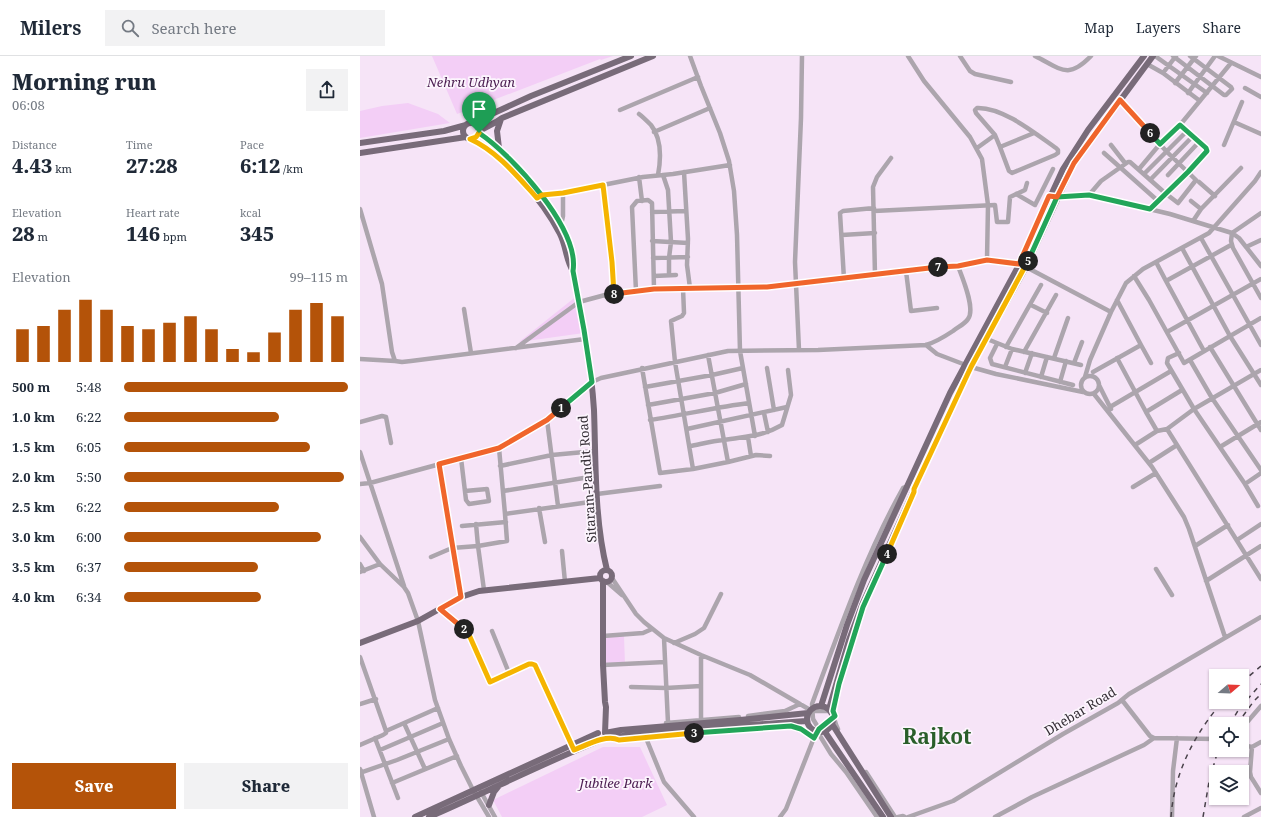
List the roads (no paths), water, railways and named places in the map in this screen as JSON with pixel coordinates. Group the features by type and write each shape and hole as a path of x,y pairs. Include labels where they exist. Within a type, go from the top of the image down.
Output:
{"main road":[{"path":"360,143 444,131 466,125 531,96 631,56"},
{"path":"360,153 476,137 479,132 502,118 653,56"},
{"path":"891,817 832,724 833,716 831,710 849,640 862,605 968,366 1022,266 1049,196 1062,169 1088,130 1144,56"},
{"path":"821,706 855,602 950,393 987,339 1074,163 1154,56"},
{"path":"499,148 497,132 502,118"},
{"path":"472,123 478,127 479,132 499,148 517,166 561,225 569,244 574,266 573,271"},
{"path":"466,125 463,130 463,134 468,138"},
{"name":"Sitaram-Pandit Road","path":"468,138 493,154 540,197 562,237 570,267 573,271 592,382 597,497 605,571"},
{"path":"360,643 418,621 461,597 484,590 565,582 603,581 610,581 612,578 611,572 605,571 600,574 603,581 602,636 606,707 602,735"},
{"path":"806,721 814,707 821,706 831,710"},
{"path":"414,817 602,735 810,712"},
{"path":"806,721 812,730 820,733 832,724"},
{"path":"622,733 806,721"},
{"path":"822,730 883,817"},
{"path":"429,817 476,791 499,786 573,747"},
{"path":"489,805 494,792 499,786"}],"street":[{"path":"690,56 720,133 730,165 734,191 740,351 756,436"},
{"path":"800,350 795,285 802,56"},
{"path":"908,56 924,81 966,132 977,148 982,159 988,205 987,260"},
{"path":"960,56 970,71 975,74 1011,82"},
{"path":"1035,56 1067,71 1075,69 1091,56"},
{"path":"1154,56 1207,93"},
{"path":"1188,93 1215,56"},
{"path":"1218,56 1261,77"},
{"path":"1163,73 1175,57 1187,67 1225,96 1232,89 1231,86 1193,57 1187,67 1176,83"},
{"path":"1139,169 1160,144 1180,125 1231,63"},
{"path":"1147,64 1163,73 1200,101"},
{"path":"620,110 698,77"},
{"path":"1244,88 1261,97"},
{"path":"1089,195 1100,181 1125,163 1130,162 1165,194 1178,203 1196,180 1167,152 1120,100"},
{"path":"1224,145 1242,102"},
{"path":"654,132 710,108"},
{"path":"977,108 984,108 1016,120 1056,148 1058,153 1012,173 1009,170 995,135 976,113 975,110 977,108"},
{"path":"639,114 652,126 661,153 661,175 668,190 671,242 669,275"},
{"path":"1234,122 1261,134"},
{"path":"1150,209 1206,153 1206,148 1180,125"},
{"path":"1144,174 1187,130"},
{"path":"1000,147 1034,133"},
{"path":"977,148 995,135"},
{"path":"1150,180 1193,136"},
{"path":"1168,175 1199,142"},
{"path":"1111,145 1125,163"},
{"path":"1104,153 1158,200"},
{"path":"876,275 873,187 874,183 891,158"},
{"path":"540,197 639,177 730,165"},
{"path":"1193,221 1201,209 1241,168"},
{"path":"1016,194 1035,205 1053,169"},
{"path":"684,172 690,288"},
{"path":"1083,392 1080,387 1080,383 1085,377 1090,360 1111,312 1126,283 1156,262 1201,238 1209,232 1256,181 1261,172"},
{"path":"639,177 642,201"},
{"path":"1157,186 1161,182"},
{"path":"1199,182 1215,196"},
{"path":"844,279 840,213 843,211 995,205 997,222 1008,222 1010,197 1025,190 1027,183"},
{"path":"603,185 612,262 613,294"},
{"path":"561,225 563,216 563,193"},
{"path":"1049,196 1089,195 1150,209 1232,233 1239,238 1261,266"},
{"path":"636,291 632,207 637,201 648,200 652,203 654,289"},
{"path":"1191,201 1201,209"},
{"path":"360,209 382,284 392,352 395,361"},
{"path":"652,212 686,211"},
{"path":"1232,233 1261,213"},
{"path":"842,235 875,233"},
{"path":"1232,233 1231,245 1261,298"},
{"path":"1201,238 1261,345"},
{"path":"1246,247 1261,240"},
{"path":"652,241 688,243"},
{"path":"1166,281 1212,257 1231,245"},
{"path":"1182,248 1230,336 1261,385"},
{"path":"653,258 688,257"},
{"path":"516,348 579,302 597,296 654,289 737,288 795,285 958,266 987,260 1022,266 1111,312"},
{"path":"1156,262 1204,351"},
{"path":"360,484 370,483 499,448 547,420 592,382 601,378 642,368 728,351 926,345 940,339 962,325 971,315 971,306 958,266"},
{"path":"906,271 911,310 937,308"},
{"path":"654,276 676,275"},
{"path":"1134,276 1184,362 1190,360 1261,318"},
{"path":"1167,332 1261,279"},
{"path":"1006,347 1041,285"},
{"path":"682,288 684,313 682,316 671,322 674,362 693,469"},
{"path":"1024,352 1056,295"},
{"path":"1117,300 1150,363"},
{"path":"1031,305 1047,313"},
{"path":"464,309 471,353"},
{"path":"1054,358 1068,318"},
{"path":"360,359 402,362 585,339"},
{"path":"987,339 1012,349 1081,365"},
{"path":"1074,363 1082,342"},
{"path":"997,344 990,358 992,364 1073,385"},
{"path":"926,345 937,354 968,366 996,374 1083,392 1088,395 1094,394 1098,391 1099,384"},
{"path":"1085,377 1093,374 1117,358 1141,345"},
{"path":"1210,347 1233,386 1259,423 1261,430"},
{"path":"1005,368 1012,349"},
{"path":"1025,373 1032,353"},
{"path":"1179,353 1168,358 1166,361 1171,371 1194,409 1245,484 1258,506"},
{"path":"708,355 728,462"},
{"path":"1041,377 1047,357"},
{"path":"1117,358 1157,431"},
{"path":"1090,360 1093,374 1098,380 1116,421"},
{"path":"1190,360 1212,398 1261,472 1245,484"},
{"path":"1060,382 1066,361"},
{"path":"642,368 660,473 693,469 756,455 770,456"},
{"path":"645,387 678,382 743,368"},
{"path":"767,368 774,410"},
{"path":"690,446 756,436 782,426 791,395 788,370"},
{"path":"1135,445 1157,431 1167,429 1194,409 1261,370"},
{"path":"1110,407 1171,371"},
{"path":"648,405 715,393 746,384"},
{"path":"1146,412 1182,390"},
{"path":"1094,394 1149,463 1184,517 1224,638"},
{"path":"650,420 684,415 718,407 749,403"},
{"path":"687,429 752,416 787,407"},
{"path":"764,413 768,432"},
{"path":"360,422 382,416 386,417 391,442"},
{"path":"547,420 558,506"},
{"path":"1220,447 1259,423"},
{"path":"1167,429 1261,580"},
{"path":"748,437 750,456"},
{"path":"1149,463 1177,445"},
{"path":"431,557 452,548 478,546 507,541 499,448"},
{"path":"500,466 552,455 595,451"},
{"path":"360,452 404,587"},
{"path":"461,458 466,500 469,504 489,501 487,489 465,491"},
{"path":"439,464 461,597"},
{"path":"1132,487 1156,473"},
{"path":"503,491 596,476"},
{"path":"505,514 558,506 597,497 660,486"},
{"path":"810,712 851,602 873,549 897,498 903,488 906,488"},
{"path":"539,508 545,542"},
{"path":"462,526 506,522"},
{"path":"476,524 484,590"},
{"path":"1237,540 1261,524"},
{"path":"1194,546 1228,525"},
{"path":"360,537 380,564 404,587 411,598 443,723 457,756 489,817"},
{"path":"1206,581 1261,546"},
{"path":"562,551 565,582"},
{"path":"360,564 362,571 380,564"},
{"path":"1156,569 1172,595"},
{"path":"612,578 618,585 623,596 640,618 664,638 750,675 800,704 810,712 813,720 822,730"},
{"path":"603,581 623,596"},
{"path":"674,643 695,634 704,628 721,594"},
{"path":"440,609 468,633 490,682 529,664 535,665 573,747"},
{"name":"Dhebar Road","path":"898,817 907,817 953,801 1122,700 1129,694 1261,617"},
{"path":"602,636 636,634 652,629"},
{"path":"492,631 509,673"},
{"path":"664,638 668,723"},
{"path":"701,655 701,720"},
{"path":"360,657 386,731"},
{"path":"603,665 665,662"},
{"path":"631,687 666,688 700,686"},
{"path":"360,704 376,699"},
{"path":"1122,700 1150,736 1154,738 1209,739"},
{"path":"800,704 790,709 775,713 617,728 613,734 619,740 689,733 791,726 801,729 814,738"},
{"path":"1249,720 1261,706"},
{"path":"360,745 386,733 386,731 404,722 438,708"},
{"path":"810,712 831,710 835,716 837,727 895,817"},
{"path":"780,817 786,809 814,738 835,716"},
{"path":"404,722 425,769"},
{"path":"380,750 443,723"},
{"path":"822,730 820,736 831,754 846,772 877,817"},
{"path":"375,738 398,798"},
{"path":"646,738 664,782 694,817"},
{"path":"995,817 1032,797 1144,745 1154,738"},
{"path":"1172,817 1173,771 1177,738"},
{"path":"374,817 360,772 386,764 449,739"},
{"path":"1249,746 1252,747 1261,742"},
{"path":"1252,747 1250,772 1251,777 1261,793"},
{"path":"392,783 457,756"},
{"path":"476,791 489,805 496,817"},
{"path":"1244,817 1261,808"}],"railway":[{"path":"1249,676 1261,666"},
{"path":"1234,717 1239,709 1261,684"},
{"path":"1242,717 1261,694"},
{"path":"1171,817 1176,785 1187,755 1194,741 1217,709"},
{"path":"1203,817 1209,782 1216,757"}],"district":[{"name":"Rajkot","path":"937,736"}],"park label":[{"name":"Nehru Udhyan","path":"471,82"},
{"name":"Jubilee Park","path":"616,783"}]}
